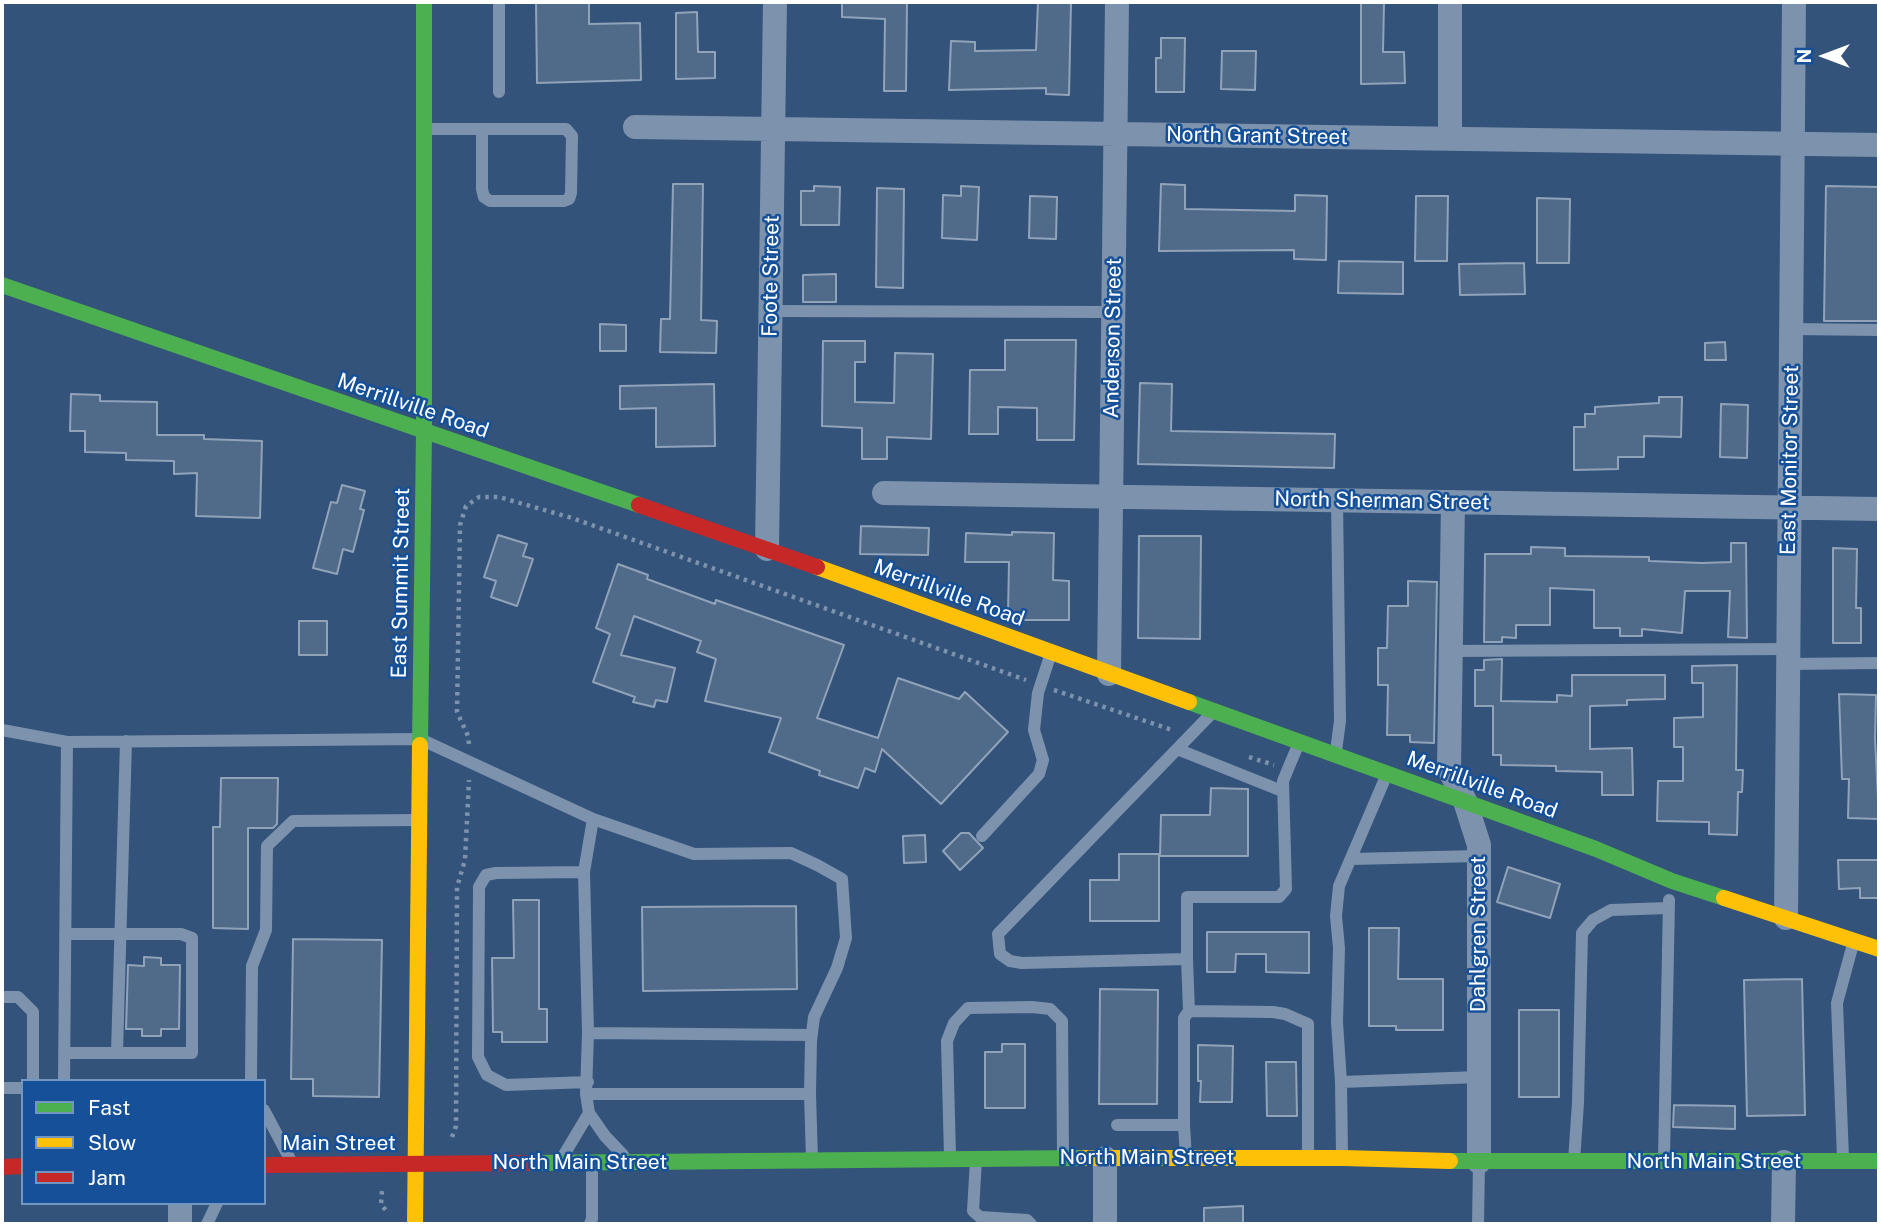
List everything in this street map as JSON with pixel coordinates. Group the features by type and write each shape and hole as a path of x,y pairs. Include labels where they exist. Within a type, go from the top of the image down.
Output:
{"street":[{"name":"East Summit Street","path":"415,1224 424,432 424,2"},
{"name":"Foote Street","path":"767,550 775,2"},
{"name":"Anderson Street","path":"1109,674 1117,2"},
{"path":"1450,2 1450,138"},
{"name":"East Monitor Street","path":"1786,918 1794,2"},
{"name":"North Grant Street","path":"635,127 1879,145"},
{"name":"Merrillville Road","path":"2,285 767,550 1465,801 1596,849 1672,881 1879,948"},
{"name":"North Sherman Street","path":"884,493 1879,509"},
{"name":"Dahlgren Street","path":"1453,502 1449,769 1465,801 1479,845 1479,1162"},
{"name":"North Main Street","path":"414,1164 1063,1158 1343,1158 1479,1162 1879,1161"},
{"path":"1105,1158 1105,1224"},
{"path":"1783,1224 1784,1162"},
{"name":"Main Street","path":"266,1165 414,1164"},
{"path":"2,1167 21,1166"},
{"path":"180,1205 180,1224"}],"lane":[{"path":"499,2 499,92"},
{"path":"424,129 482,129 566,129 572,136 569,199 490,201 484,197 482,129"},
{"path":"770,311 1113,312"},
{"path":"1791,329 1879,330"},
{"path":"1336,500 1339,721 1336,755"},
{"path":"1451,651 1788,657 1879,663"},
{"path":"982,836 1039,774 1043,761 1034,730 1040,685 1052,653"},
{"path":"1187,959 1022,963 1010,961 1000,954 998,934 1214,712"},
{"path":"2,730 67,742 420,739 593,819 694,854 791,853 842,879 846,938 837,968 814,1017 811,1035 812,1161"},
{"path":"117,1053 126,741"},
{"path":"64,1079 67,742"},
{"path":"1186,1158 1184,1018 1189,1011 1187,897 1279,897 1286,889 1282,791 1283,781 1299,742"},
{"path":"1177,749 1282,791"},
{"path":"1343,1158 1336,1022 1339,948 1336,916 1339,886 1388,774"},
{"path":"593,819 584,872 589,1113 605,1136 631,1163"},
{"path":"251,1079 252,966 267,930 267,846 293,821 419,820"},
{"path":"1351,859 1479,856"},
{"path":"584,872 496,873 485,876 480,887 478,1057 487,1075 506,1084 810,1094"},
{"path":"1664,1162 1667,908 1672,881"},
{"path":"1574,1162 1578,1103 1581,933 1593,920 1611,910 1667,908"},
{"path":"64,1053 192,1053 192,938 181,934 65,934"},
{"path":"1843,1162 1838,1003 1854,940"},
{"path":"2,997 18,997 33,1012 33,1079"},
{"path":"950,1160 947,1041 954,1023 968,1008 1051,1009 1062,1021 1063,1158"},
{"path":"1189,1011 1273,1012 1308,1024 1308,1158"},
{"path":"588,1033 811,1035"},
{"path":"1341,1082 1479,1077"},
{"path":"2,1088 21,1088"},
{"path":"560,1163 589,1113"},
{"path":"266,1114 293,1165"},
{"path":"1117,1125 1184,1125"},
{"path":"976,1159 973,1211 980,1217 1027,1220 1031,1224"},
{"path":"1478,1224 1479,1162"},
{"path":"590,1224 592,1163"},
{"path":"207,1224 216,1205"}],"path":[{"path":"456,1126 457,887 465,860 470,762 468,736 457,712 460,525 466,506 479,497 499,497 572,518 1190,736"}],"building":[{"path":"536,2 589,2 589,24 640,23 641,80 537,83"},
{"path":"842,2 907,2 906,91 884,91 885,19 842,17"},
{"path":"1038,2 1071,2 1069,95 1046,94 1046,88 949,90 951,41 975,42 975,51 1036,50"},
{"path":"1361,2 1384,2 1383,52 1404,52 1405,83 1361,84"},
{"path":"697,12 698,52 715,52 715,78 676,79 676,13"},
{"path":"1161,38 1185,38 1184,92 1156,92 1156,58 1161,58"},
{"path":"1222,51 1256,51 1255,90 1221,89"},
{"path":"673,184 703,184 701,320 717,321 716,353 660,352 661,319 670,319"},
{"path":"1161,184 1185,185 1185,209 1295,211 1295,195 1327,196 1326,260 1294,259 1294,250 1159,251"},
{"path":"814,186 840,187 839,225 801,225 801,191 814,191"},
{"path":"961,186 979,187 977,240 942,238 943,195 961,196"},
{"path":"1826,186 1879,187 1879,321 1824,321"},
{"path":"877,188 904,189 903,288 876,287"},
{"path":"1030,196 1057,197 1056,239 1029,238"},
{"path":"1416,196 1448,196 1447,261 1415,261"},
{"path":"1537,198 1570,199 1569,263 1537,263"},
{"path":"1339,261 1403,262 1403,294 1338,293"},
{"path":"1524,263 1525,294 1460,295 1459,264"},
{"path":"836,274 836,302 803,302 803,275"},
{"path":"600,324 626,325 626,351 600,351"},
{"path":"1005,340 1076,340 1074,440 1037,440 1037,408 998,407 998,434 969,434 970,370 1005,370"},
{"path":"823,341 865,341 865,362 855,362 855,402 894,403 895,353 933,354 931,439 887,437 887,459 862,459 862,428 822,426"},
{"path":"1725,342 1726,360 1705,360 1705,343"},
{"path":"1140,383 1172,384 1171,431 1335,434 1334,468 1138,464"},
{"path":"714,384 715,446 656,447 656,408 620,409 620,386"},
{"path":"71,394 100,395 100,401 157,402 157,435 204,435 204,439 262,441 260,518 196,516 197,473 174,474 174,461 126,460 126,453 85,452 85,431 70,431"},
{"path":"1659,397 1682,397 1681,437 1644,436 1644,457 1618,457 1618,469 1574,470 1574,427 1585,427 1585,414 1595,414 1595,407 1659,403"},
{"path":"1721,404 1748,405 1747,458 1720,457"},
{"path":"342,485 365,491 360,509 364,510 353,552 343,549 337,574 313,568 331,502 337,503"},
{"path":"861,526 929,528 928,555 860,554"},
{"path":"1012,532 1054,533 1053,580 1069,581 1069,620 1021,620 1008,615 1009,562 965,562 966,533 1012,535"},
{"path":"498,535 527,544 523,556 533,559 517,606 491,597 496,581 484,577"},
{"path":"1139,536 1201,536 1200,639 1138,638"},
{"path":"1731,543 1746,543 1747,638 1728,637 1730,591 1685,591 1682,633 1642,629 1642,636 1620,636 1620,628 1594,628 1594,590 1550,588 1550,625 1516,625 1516,638 1502,637 1502,642 1484,642 1485,554 1531,554 1531,547 1565,548 1565,556 1731,562"},
{"path":"1833,548 1857,549 1856,608 1861,608 1861,643 1833,643"},
{"path":"618,564 648,575 647,579 715,604 716,600 844,645 817,718 878,738 898,678 959,699 965,692 1008,732 941,804 882,749 875,772 865,768 858,788 819,775 820,771 769,752 781,718 705,701 716,659 697,652 701,641 634,616 621,655 675,668 667,702 656,700 654,707 633,702 635,697 593,682 610,634 596,628"},
{"path":"1408,581 1437,582 1434,743 1410,742 1410,735 1387,735 1388,685 1378,685 1378,648 1387,648 1388,606 1408,606"},
{"path":"299,621 327,621 327,655 299,655"},
{"path":"1502,659 1501,701 1557,702 1557,695 1572,696 1572,675 1665,675 1665,699 1627,700 1627,705 1590,706 1590,749 1632,748 1633,795 1602,795 1602,772 1556,771 1556,766 1501,765 1501,755 1493,755 1493,706 1475,706 1475,670 1484,670 1484,660"},
{"path":"1737,665 1736,770 1743,770 1742,792 1738,792 1737,835 1709,834 1709,822 1657,821 1658,781 1683,781 1683,747 1674,747 1674,718 1703,717 1703,683 1692,683 1692,666"},
{"path":"1839,694 1876,695 1879,819 1848,818 1849,779 1842,779"},
{"path":"221,778 278,778 277,824 273,828 248,828 248,929 213,928 213,827 220,827"},
{"path":"1211,788 1248,789 1248,856 1160,856 1161,815 1210,815"},
{"path":"961,833 969,833 983,848 960,870 943,851"},
{"path":"925,835 926,862 904,863 903,836"},
{"path":"1119,854 1159,854 1159,921 1090,921 1090,880 1119,880"},
{"path":"1838,860 1879,860 1879,898 1860,898 1860,888 1839,889"},
{"path":"1508,867 1560,884 1550,918 1497,902"},
{"path":"513,900 539,900 539,1009 547,1009 547,1042 502,1042 502,1032 493,1032 492,958 514,958"},
{"path":"796,906 797,989 643,991 642,907"},
{"path":"1369,928 1399,928 1398,979 1443,979 1443,1030 1396,1030 1396,1026 1369,1026"},
{"path":"1207,932 1309,932 1309,973 1266,972 1266,954 1236,954 1235,972 1207,972"},
{"path":"293,939 382,940 379,1097 313,1096 313,1079 291,1079"},
{"path":"144,957 161,958 161,965 180,965 179,1029 161,1029 161,1036 142,1036 142,1029 126,1029 128,965 144,966"},
{"path":"1802,979 1805,1115 1747,1116 1744,980"},
{"path":"1100,989 1158,990 1157,1104 1099,1104"},
{"path":"1519,1010 1559,1010 1559,1097 1519,1097"},
{"path":"1002,1044 1025,1044 1025,1108 985,1108 985,1052 1002,1052"},
{"path":"1198,1045 1233,1046 1232,1102 1200,1102"},
{"path":"1266,1062 1296,1062 1297,1116 1267,1116"},
{"path":"1674,1105 1735,1106 1735,1129 1673,1127"},
{"path":"1243,1206 1243,1224 1204,1224 1204,1208"}],"traffic: fast":[{"path":"420,745 424,432 424,2"},
{"path":"2,285 639,505"},
{"path":"1189,702 1724,898"},
{"path":"528,1163 1082,1158"},
{"path":"1450,1161 1879,1161"}],"traffic: slow":[{"path":"817,567 1189,702"},
{"path":"415,1224 420,745"},
{"path":"1724,898 1879,949"},
{"path":"1082,1158 1343,1158 1450,1161"}],"traffic: jam":[{"path":"639,505 817,567"},
{"path":"266,1165 528,1163"},
{"path":"2,1167 21,1166"}]}
